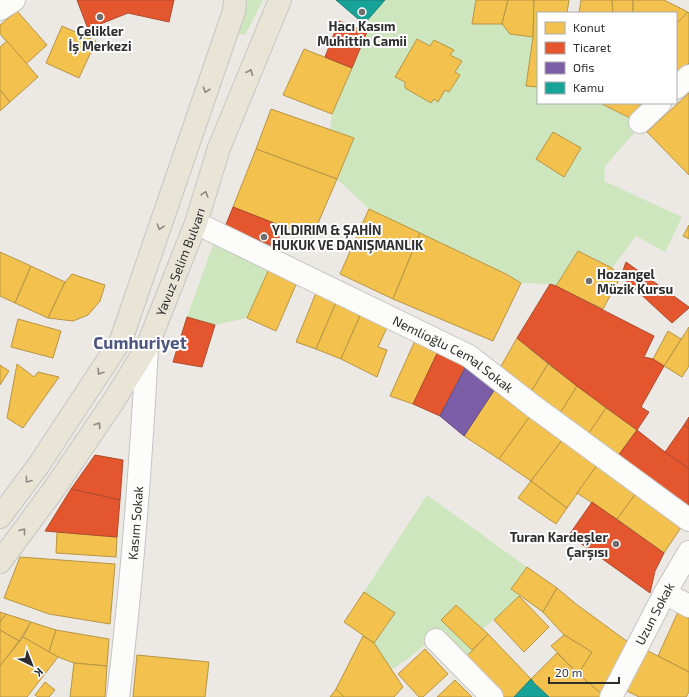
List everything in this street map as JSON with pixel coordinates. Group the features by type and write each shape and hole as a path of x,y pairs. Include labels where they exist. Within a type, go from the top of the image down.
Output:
{"main road":[{"path":"0,517 38,466 121,340 234,11 235,0"},
{"name":"Yavuz Selim Bulvarı","path":"0,562 58,483 113,402 147,347 196,223 219,148 280,0"}],"street":[{"path":"0,9 14,0"},
{"path":"677,87 689,76"},
{"path":"640,122 659,104"},
{"name":"Nemlioğlu Cemal Sokak","path":"196,223 469,356 533,406 689,520"},
{"name":"Kasım Sokak","path":"118,697 126,633 132,561 142,440 147,347"},
{"name":"Uzun Sokak","path":"611,697 665,593 689,552"},
{"path":"665,593 689,606"},
{"path":"436,640 492,697"}],"green space":[{"path":"248,0 263,0 245,35 239,34"},
{"path":"385,0 476,0 472,23 502,24 510,34 533,37 526,85 537,87 537,104 602,104 634,120 634,133 605,166 604,181 682,217 665,252 636,236 612,268 578,251 556,286 550,284 521,283 506,274 369,209 337,179 354,138 330,130 332,114 367,32 364,24"},
{"path":"213,245 269,269 247,318 215,325 187,317"},
{"path":"427,495 527,567 511,589 519,596 483,629 456,605 441,620 472,650 466,657 439,630 426,644 391,670 374,643 394,613 364,592"}],"building: Konut":[{"path":"476,0 508,0 502,24 472,24"},
{"path":"508,0 534,0 533,37 510,34 502,24"},
{"path":"534,0 569,0 567,12 537,12 537,87 526,86 533,37"},
{"path":"581,0 612,0 613,12 579,12"},
{"path":"612,0 633,0 633,12 613,12"},
{"path":"633,0 664,0 688,12 677,23 677,12 633,12"},
{"path":"17,11 47,45 26,64 0,34 0,25"},
{"path":"688,12 689,13 689,63 677,75 677,23"},
{"path":"62,26 96,41 79,78 46,63"},
{"path":"417,39 430,46 434,40 454,50 450,55 462,61 455,72 460,75 449,92 445,90 438,102 434,99 431,103 405,88 405,82 395,77"},
{"path":"7,41 38,77 10,102 0,90 0,47"},
{"path":"304,49 352,68 332,114 283,95"},
{"path":"0,90 10,102 0,111"},
{"path":"689,93 689,175 647,132"},
{"path":"602,104 641,104 634,120"},
{"path":"271,109 354,138 337,179 256,149"},
{"path":"553,132 581,148 564,177 536,159"},
{"path":"256,149 337,179 312,237 233,207"},
{"path":"369,209 420,233 393,299 340,274"},
{"path":"689,225 689,239 683,236"},
{"path":"420,233 506,274 521,283 493,341 393,299"},
{"name":"Hozangel Müzik Kursu","path":"578,251 612,268 621,276 603,309 556,286"},
{"path":"0,252 31,266 15,303 0,296"},
{"path":"31,266 65,282 48,318 15,303"},
{"path":"269,269 298,280 276,331 247,318"},
{"path":"72,274 105,285 100,301 88,315 73,321 48,318 65,282"},
{"path":"318,288 338,298 316,349 296,342"},
{"path":"338,298 363,309 341,359 316,349"},
{"path":"363,309 390,321 378,347 387,350 377,377 341,359"},
{"path":"18,319 61,331 53,358 11,347"},
{"path":"689,327 689,366 682,377 664,366"},
{"path":"668,331 681,339 664,366 653,359"},
{"path":"418,334 442,343 413,404 390,396"},
{"path":"517,338 548,364 529,395 496,375"},
{"path":"17,364 34,377 38,372 59,377 23,428 7,418"},
{"path":"548,364 577,386 559,415 529,395"},
{"path":"0,365 9,371 0,385"},
{"path":"577,386 606,408 585,439 559,415"},
{"path":"495,389 531,415 499,459 464,436"},
{"path":"606,408 637,430 615,460 585,439"},
{"path":"531,415 563,439 531,481 499,459"},
{"path":"563,439 598,464 567,508 531,481"},
{"path":"598,464 637,492 617,519 577,493"},
{"path":"531,481 567,508 556,524 518,498"},
{"path":"637,492 684,523 664,553 617,519"},
{"path":"57,532 117,537 116,557 56,553"},
{"path":"20,557 115,564 110,624 49,614 4,598"},
{"path":"527,567 557,588 543,612 511,589"},
{"path":"557,588 576,604 628,642 603,695 578,674 592,652 564,635 543,612"},
{"path":"364,592 395,613 374,643 344,622"},
{"path":"519,596 549,627 524,652 494,620"},
{"path":"456,605 488,634 472,650 441,620"},
{"path":"0,612 6,614 0,622"},
{"path":"678,612 689,618 689,672 658,656"},
{"path":"6,614 31,622 19,641 0,630 0,622"},
{"path":"31,622 56,630 49,652 23,637"},
{"path":"0,630 19,641 0,666"},
{"path":"56,630 109,639 107,666 74,663 49,652"},
{"path":"488,634 531,679 514,697 502,697 466,657"},
{"path":"564,635 592,652 578,674 551,646"},
{"path":"363,636 374,643 403,687 394,697 344,697 336,689"},
{"path":"23,637 58,657 27,697 0,697 0,666"},
{"path":"425,649 448,674 423,697 419,697 398,674"},
{"path":"646,650 689,672 689,692 686,697 639,697 625,690"},
{"path":"557,653 578,674 603,695 601,697 549,697 531,679"},
{"path":"137,655 209,662 205,697 133,697"},
{"path":"74,663 107,666 105,697 70,697"},
{"path":"455,680 472,697 437,697"},
{"path":"45,682 55,690 49,697 38,697 35,695"},
{"path":"336,689 344,697 330,697"}],"building: Ticaret":[{"name":"Çelikler İş Merkezi","path":"77,0 174,0 169,22 128,13 88,29"},
{"path":"339,21 367,32 352,68 325,57"},
{"name":"YILDIRIM & ŞAHİN HUKUK VE DANIŞMANLIK","path":"233,207 284,227 275,247 225,227"},
{"path":"626,262 689,308 672,323 621,276"},
{"path":"550,284 654,336 644,357 653,359 664,366 641,407 649,412 637,430 577,386 517,338"},
{"path":"187,317 215,325 202,367 173,362"},
{"path":"442,343 457,351 465,368 440,416 413,404"},
{"path":"689,417 689,429 684,425"},
{"path":"684,425 689,429 689,469 665,452"},
{"path":"637,430 689,469 689,509 615,460"},
{"path":"95,455 123,460 120,500 71,489"},
{"path":"71,489 120,500 117,537 45,531"},
{"name":"Turan Kardeşler Çarşısı","path":"592,502 664,553 655,571 650,593 569,535"}],"building: Ofis":[{"path":"465,368 495,389 464,436 440,416"}],"building: Kamu":[{"name":"Hacı Kasım Muhittin Camii","path":"336,0 385,0 364,24"},
{"path":"531,679 534,683 549,697 514,697"}],"place":[{"name":"Hacı Kasım Muhittin Camii","path":"362,12"},
{"name":"Çelikler İş Merkezi","path":"100,17"},
{"name":"YILDIRIM & ŞAHİN HUKUK VE DANIŞMANLIK","path":"264,237"},
{"name":"Hozangel Müzik Kursu","path":"589,281"},
{"name":"Turan Kardeşler Çarşısı","path":"616,544"}],"district":[{"name":"Cumhuriyet","path":"140,342"}]}
